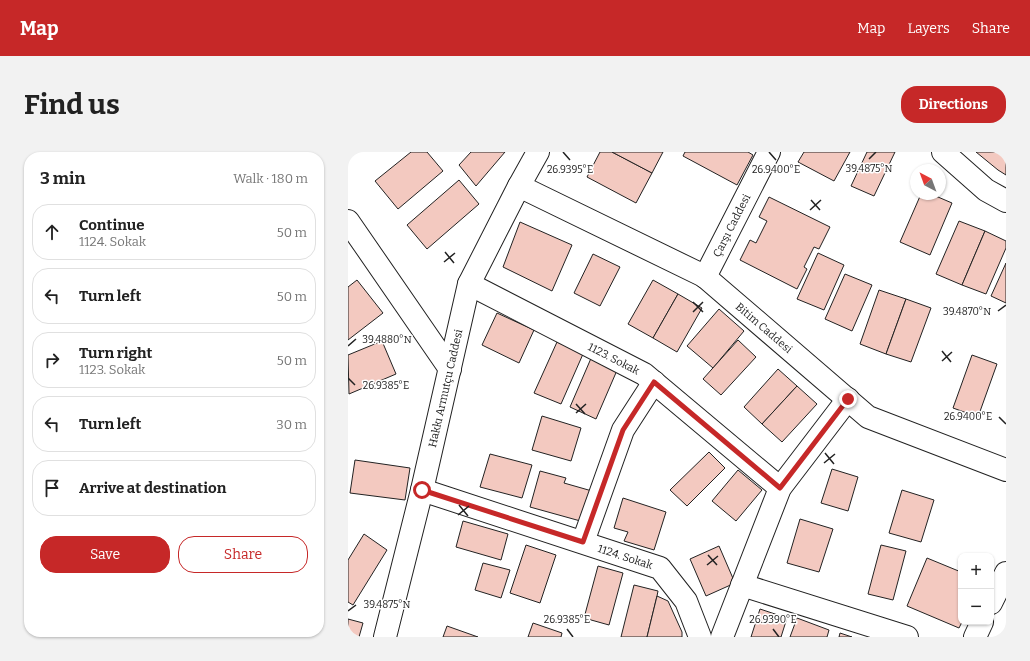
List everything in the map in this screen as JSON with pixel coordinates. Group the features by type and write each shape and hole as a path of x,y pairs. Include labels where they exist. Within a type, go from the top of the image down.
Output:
{"street":[{"name":"Hakkı Armutçu Caddesi","path":"385,637 422,490 470,284 519,186 538,152"},
{"name":"Çarşı Caddesi","path":"705,277 769,152"},
{"path":"943,152 986,190 1006,201"},
{"name":"Bitim Caddesi","path":"519,186 705,277 868,417 1006,470"},
{"path":"348,221 450,369"},
{"name":"1123. Sokak","path":"470,284 644,374 780,488"},
{"path":"583,542 623,430 654,382"},
{"path":"722,637 780,488 848,399"},
{"name":"1124. Sokak","path":"422,490 660,568 686,601 700,637"},
{"path":"994,598 1006,573"},
{"path":"742,585 907,637"},
{"path":"975,637 981,625"}],"building":[{"path":"411,152 427,152 443,171 398,209 375,181"},
{"path":"471,152 505,152 476,186 459,165"},
{"path":"600,152 612,152 652,173 636,203 587,177"},
{"path":"612,152 663,152 652,173"},
{"path":"685,152 748,152 753,155 737,185 683,156"},
{"path":"804,152 850,152 834,181 798,162"},
{"path":"867,152 895,152 874,196 851,186"},
{"path":"976,152 1006,152 1006,175 998,170"},
{"path":"459,180 479,204 427,249 407,225"},
{"path":"769,197 830,227 819,249 814,247 804,267 807,269 797,289 740,260 750,240 756,243 767,221 759,217"},
{"path":"918,200 945,200 952,203 930,255 900,242"},
{"path":"959,221 985,231 962,285 936,274"},
{"path":"520,222 572,245 552,291 503,267"},
{"path":"985,231 1006,241 1006,248 986,294 962,285"},
{"path":"818,253 844,265 824,310 797,299"},
{"path":"593,254 620,267 600,306 574,293"},
{"path":"1006,263 1006,303 991,296"},
{"path":"845,274 872,285 852,331 825,319"},
{"path":"357,280 383,313 348,340 348,287"},
{"path":"653,280 678,294 653,338 628,324"},
{"path":"879,290 906,299 886,354 860,344"},
{"path":"678,294 702,308 677,352 653,338"},
{"path":"906,299 931,308 911,362 886,354"},
{"path":"719,309 744,331 713,368 687,346"},
{"path":"497,313 534,330 519,363 482,345"},
{"path":"738,340 756,357 721,395 703,379"},
{"path":"382,341 396,374 349,394 348,355"},
{"path":"557,342 583,354 561,404 534,393"},
{"path":"972,355 997,364 978,417 953,408"},
{"path":"592,356 618,368 596,419 570,407"},
{"path":"778,369 797,386 762,424 744,407"},
{"path":"797,386 817,404 782,442 762,424"},
{"path":"542,416 581,428 571,461 532,450"},
{"path":"709,452 725,468 687,506 670,490"},
{"path":"490,454 532,465 522,498 480,487"},
{"path":"355,460 410,468 405,500 350,493"},
{"path":"832,469 858,477 848,511 821,503"},
{"path":"738,470 762,490 736,521 712,501"},
{"path":"540,471 566,478 564,483 592,491 584,522 530,507"},
{"path":"902,490 934,500 921,542 889,533"},
{"path":"623,498 666,512 654,550 624,541 628,532 614,528"},
{"path":"800,519 833,529 819,572 787,563"},
{"path":"463,521 508,534 501,560 456,547"},
{"path":"364,534 387,550 353,605 348,602 348,560"},
{"path":"526,545 556,555 540,603 510,593"},
{"path":"881,545 906,551 893,600 868,594"},
{"path":"719,546 735,583 706,596 690,559"},
{"path":"927,558 958,571 958,625 960,625 959,628 907,606"},
{"path":"483,563 510,570 501,598 475,590"},
{"path":"598,566 623,573 609,625 584,618"},
{"path":"634,585 658,591 647,637 621,637"},
{"path":"657,596 668,601 682,632 682,637 647,637"},
{"path":"760,609 787,618 781,637 751,637"},
{"path":"797,618 829,630 827,637 790,637"},
{"path":"348,619 363,623 359,637 348,637"},
{"path":"533,623 562,633 561,637 528,637"},
{"path":"447,626 478,637 443,637"},
{"path":"840,633 852,637 839,637"}],"route":[{"path":"422,490 583,542 623,430 654,382 780,488 848,399"}]}
